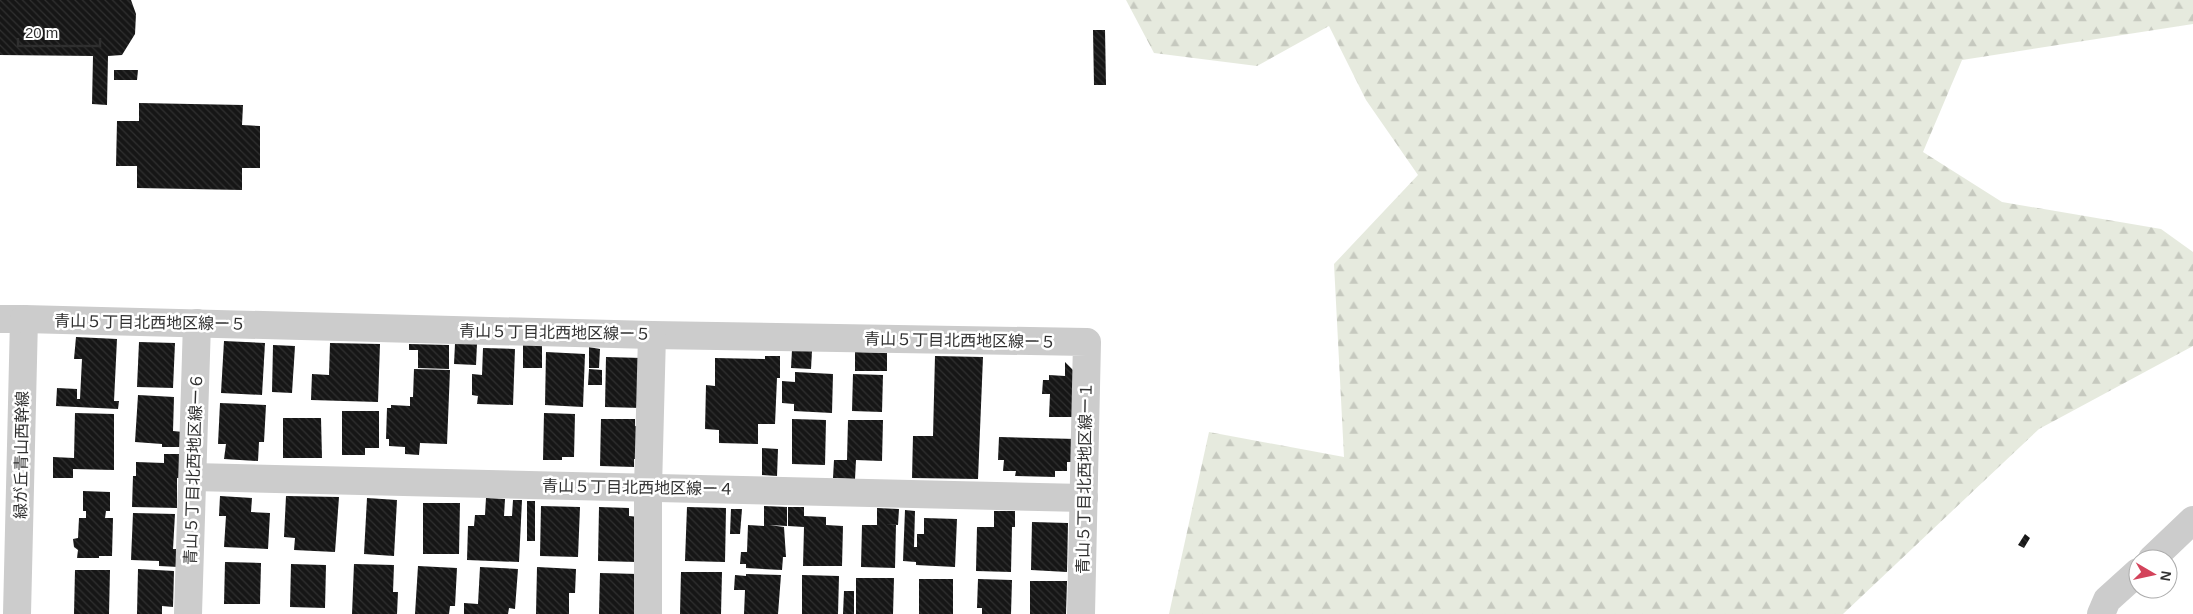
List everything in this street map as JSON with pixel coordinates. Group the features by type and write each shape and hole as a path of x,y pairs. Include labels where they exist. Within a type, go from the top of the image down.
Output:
{"street":[{"name":"青山５丁目北西地区線ー５","path":"12,319 652,335 1087,342"},
{"name":"緑が丘青山西幹線","path":"12,319 18,614"},
{"name":"青山５丁目北西地区線ー６","path":"188,614 197,323"},
{"path":"648,614 648,488 652,335"},
{"name":"青山５丁目北西地区線ー１","path":"1081,614 1087,342"},
{"name":"青山５丁目北西地区線ー４","path":"193,476 1084,498"},
{"path":"2163,549 2193,520"},
{"path":"2101,614 2107,600 2128,581"}],"green space":[{"path":"1126,0 2193,0 2193,24 1962,60 1923,152 2002,202 2161,229 2193,252 2193,346 2039,429 1843,614 1169,614 1209,432 1344,457 1334,264 1418,175 1366,100 1329,26 1257,66 1154,53"}],"building":[{"path":"0,0 131,0 136,14 135,34 122,55 108,56 107,105 92,104 93,56 0,55"},
{"path":"1093,30 1105,30 1106,85 1094,85"},
{"path":"114,70 138,70 137,80 114,80"},
{"path":"139,103 243,105 242,125 260,126 260,168 242,168 242,190 137,188 137,166 116,166 117,121 139,121"},
{"path":"76,337 117,339 114,401 119,401 118,409 56,406 57,388 77,389 77,399 80,399 82,359 74,359"},
{"path":"224,341 265,343 262,395 221,393"},
{"path":"139,342 175,343 173,388 137,387"},
{"path":"330,343 380,344 378,402 311,400 312,374 329,375"},
{"path":"409,344 449,345 449,369 418,368 418,350 409,350"},
{"path":"455,344 477,344 476,365 454,364"},
{"path":"523,344 542,345 542,368 523,368"},
{"path":"273,345 295,346 292,393 272,392"},
{"path":"589,347 600,349 599,368 589,368"},
{"path":"483,348 515,349 513,405 477,404 478,396 472,395 472,374 482,375"},
{"path":"792,350 812,351 811,369 791,368"},
{"path":"546,352 585,354 583,407 545,405"},
{"path":"855,352 887,353 887,371 855,371"},
{"path":"765,356 780,356 780,378 777,378 775,424 758,424 758,444 719,443 719,430 705,429 706,385 715,386 715,358 765,359"},
{"path":"935,356 983,357 978,479 912,478 913,436 933,436"},
{"path":"606,357 642,358 641,408 605,407"},
{"path":"1065,362 1077,374 1076,417 1049,417 1050,394 1042,394 1043,380 1049,380 1049,375 1065,376"},
{"path":"414,369 450,370 447,444 420,443 419,455 405,454 405,447 389,446 389,439 386,439 387,408 391,408 391,405 410,406 410,397 413,397"},
{"path":"589,369 602,370 602,385 588,385"},
{"path":"795,372 833,374 832,413 794,411 794,404 782,403 782,381 795,382"},
{"path":"853,374 883,375 882,412 852,411"},
{"path":"138,395 174,397 173,431 183,432 182,447 162,447 162,444 135,442"},
{"path":"220,403 266,405 264,442 259,442 258,461 224,459 226,444 218,444"},
{"path":"342,411 379,411 379,448 365,448 365,455 342,455"},
{"path":"75,413 114,414 114,470 73,469 73,478 53,478 53,457 74,458"},
{"path":"544,413 575,414 574,457 562,457 562,460 543,460"},
{"path":"283,418 321,418 322,458 283,458"},
{"path":"601,419 635,419 635,426 642,427 641,459 634,459 634,467 600,466"},
{"path":"792,419 826,420 825,465 792,464"},
{"path":"848,420 883,420 882,461 856,460 855,479 833,478 834,460 847,460"},
{"path":"999,437 1076,439 1075,462 1067,462 1067,471 1055,471 1055,477 1015,476 1016,471 1003,471 1004,460 998,460"},
{"path":"762,448 778,449 777,476 762,475"},
{"path":"164,454 183,454 183,478 177,478 177,508 132,507 133,476 136,476 136,462 164,463"},
{"path":"83,491 110,492 110,511 106,511 105,518 113,518 112,556 77,558 78,550 74,547 73,539 78,538 79,518 86,518 86,511 83,511"},
{"path":"220,496 252,498 251,512 270,513 268,549 224,547 226,516 219,516"},
{"path":"286,496 339,497 335,552 294,550 295,538 284,537"},
{"path":"367,498 397,500 394,556 364,554"},
{"path":"486,498 505,499 504,516 512,516 513,500 522,500 519,562 467,560 468,526 474,526 475,515 485,515"},
{"path":"527,501 535,501 535,541 527,541"},
{"path":"423,503 460,503 459,554 423,554"},
{"path":"541,506 580,507 578,557 540,556"},
{"path":"764,506 787,507 787,526 769,525 784,527 786,557 783,557 782,570 746,568 746,564 740,564 741,552 747,552 748,525 764,526"},
{"path":"599,507 629,508 629,516 639,517 637,562 598,561"},
{"path":"687,507 726,508 725,562 685,561"},
{"path":"788,507 804,507 804,516 826,517 826,525 843,526 842,566 803,566 804,527 788,526"},
{"path":"877,508 899,509 898,525 885,524 896,525 895,568 861,567 862,525 877,525"},
{"path":"731,509 742,509 740,534 730,534"},
{"path":"905,510 915,511 914,547 917,547 917,534 924,534 924,518 957,519 955,567 916,565 916,562 903,561"},
{"path":"994,511 1015,511 1015,527 1012,527 1011,572 976,571 977,527 994,527"},
{"path":"133,513 175,514 173,549 180,549 179,567 159,566 159,561 131,560"},
{"path":"1032,522 1068,523 1067,572 1031,570"},
{"path":"2025,534 2030,538 2024,548 2018,545"},
{"path":"225,562 261,563 260,604 224,604"},
{"path":"291,564 326,565 325,608 290,607"},
{"path":"354,564 394,565 393,592 398,592 397,614 352,614"},
{"path":"418,566 457,568 455,606 450,606 449,614 415,614"},
{"path":"480,567 518,569 515,609 509,608 508,614 464,614 464,603 478,604"},
{"path":"537,567 576,569 575,593 569,593 569,614 536,614"},
{"path":"138,569 174,571 173,607 162,606 162,614 137,614"},
{"path":"75,570 110,570 109,614 74,614"},
{"path":"681,572 722,572 721,614 680,614"},
{"path":"600,573 638,574 637,614 599,614"},
{"path":"746,574 781,575 778,614 744,614 745,590 734,590 735,575 746,576"},
{"path":"802,575 839,576 838,614 802,614"},
{"path":"856,578 894,578 893,614 856,614"},
{"path":"919,579 953,579 953,614 919,614"},
{"path":"978,579 1012,580 1011,614 982,614 982,608 977,608"},
{"path":"1030,581 1067,581 1066,614 1030,614"},
{"path":"844,591 854,591 854,614 843,614"}]}
